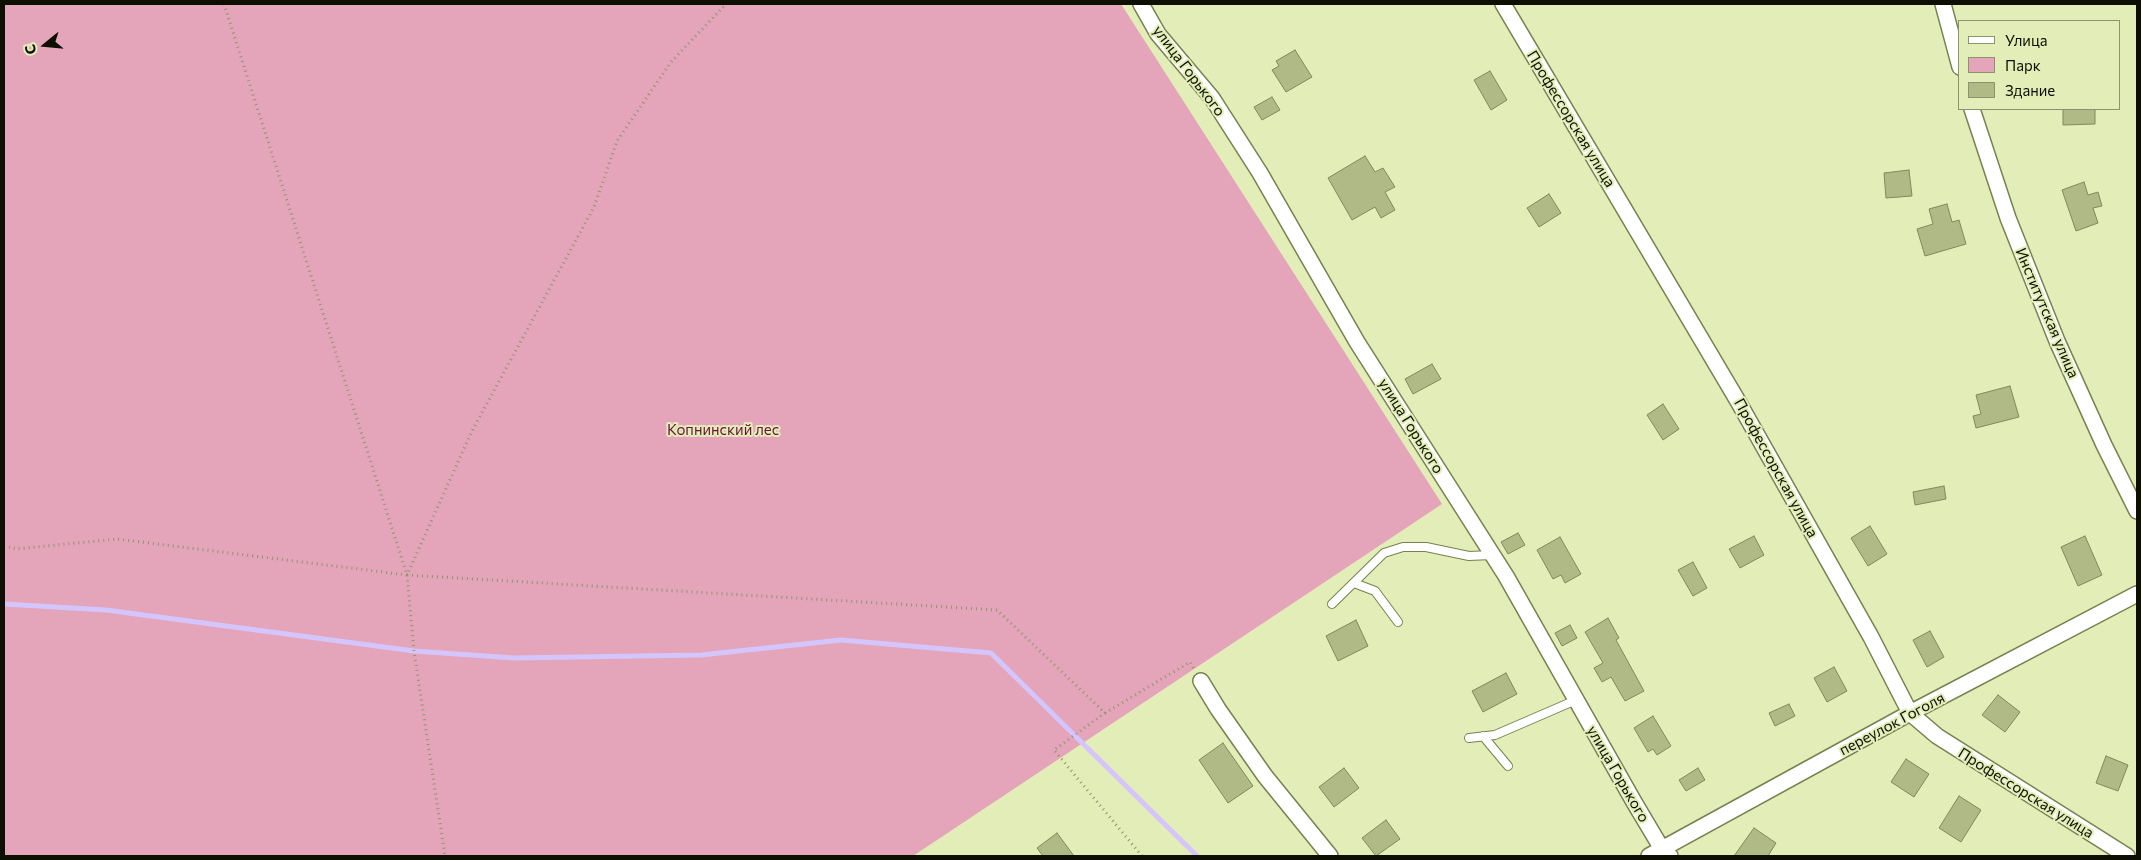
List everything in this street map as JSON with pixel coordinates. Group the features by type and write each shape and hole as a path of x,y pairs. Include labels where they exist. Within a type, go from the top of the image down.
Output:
{"street":[{"name":"улица Горького","path":"1141,4 1158,34 1212,98 1260,174 1357,342 1492,554 1576,700 1660,854"},
{"name":"Профессорская улица","path":"1503,4 1739,403 1871,637 1910,713 1937,736 2127,856"},
{"path":"1943,4 1958,60"},
{"name":"Институтская улица","path":"1972,110 2008,218 2057,341 2104,445 2137,510"},
{"name":"переулок Гоголя","path":"1660,854 1910,713 2137,594"},
{"path":"1201,681 1218,709 1265,776 1330,856"}],"lane":[{"path":"1332,604 1370,564 1384,553 1403,547 1426,547 1469,556 1492,554"},
{"path":"1354,583 1375,591 1398,622"},
{"path":"1469,738 1495,734 1576,700"},
{"path":"1482,736 1508,766"}],"path":[{"path":"224,4 407,576 414,651 445,856"},
{"path":"407,576 472,431 594,208 618,141 671,62 726,4"},
{"path":"4,546 17,549 117,539 407,576 997,610 1105,713"},
{"path":"1142,856 1054,750 1105,713 1190,662 1201,681"}],"green space":[{"name":"Копнинский лес","path":"4,4 1121,4 1442,504 913,856 4,856"}],"building":[{"path":"1295,50 1312,77 1286,92 1272,70 1279,66 1276,61"},
{"path":"1490,71 1507,100 1491,110 1474,80"},
{"path":"1272,97 1280,110 1262,120 1254,107"},
{"path":"2063,110 2095,110 2095,124 2063,125"},
{"path":"1365,156 1375,172 1383,168 1395,187 1385,192 1395,210 1381,218 1375,207 1352,220 1328,178"},
{"path":"1909,170 1912,196 1886,198 1884,173"},
{"path":"2084,182 2088,195 2098,192 2102,206 2093,208 2098,223 2076,231 2062,190"},
{"path":"1549,194 1561,213 1539,227 1527,208"},
{"path":"1947,204 1952,222 1959,220 1966,244 1925,256 1917,229 1933,224 1929,209"},
{"path":"1432,364 1441,379 1413,394 1405,379"},
{"path":"2010,386 2019,417 1976,428 1973,416 1981,414 1976,395"},
{"path":"1663,404 1679,429 1663,440 1647,415"},
{"path":"1944,486 1946,499 1915,505 1913,492"},
{"path":"1870,526 1887,554 1868,566 1851,538"},
{"path":"1518,533 1525,545 1508,554 1501,542"},
{"path":"1754,536 1764,555 1740,568 1729,549"},
{"path":"2085,536 2102,575 2078,586 2061,547"},
{"path":"1560,537 1581,574 1565,583 1561,575 1553,579 1537,550"},
{"path":"1693,562 1707,588 1693,596 1678,570"},
{"path":"1608,618 1619,638 1616,640 1644,691 1625,701 1611,677 1602,682 1594,668 1603,663 1585,632"},
{"path":"1356,620 1368,646 1338,661 1326,636"},
{"path":"1570,625 1577,638 1562,646 1555,633"},
{"path":"1930,631 1944,657 1927,667 1913,640"},
{"path":"1834,667 1847,691 1827,702 1814,678"},
{"path":"1506,673 1517,694 1483,712 1472,691"},
{"path":"1998,695 2020,712 2005,732 1982,715"},
{"path":"1789,704 1795,716 1775,726 1769,713"},
{"path":"1653,716 1671,746 1657,755 1653,749 1648,752 1634,728"},
{"path":"1223,743 1253,786 1228,803 1199,760"},
{"path":"2106,756 2128,765 2118,791 2096,783"},
{"path":"1906,759 1929,774 1914,797 1891,782"},
{"path":"1344,768 1359,788 1334,807 1319,787"},
{"path":"1698,768 1705,780 1686,791 1679,780"},
{"path":"1959,796 1981,810 1961,842 1939,828"},
{"path":"1386,820 1400,839 1376,856 1362,838"},
{"path":"1754,828 1776,843 1768,856 1734,856"},
{"path":"1057,833 1074,856 1043,856 1037,848"}],"waterway":[{"path":"4,604 106,610 414,651 514,658 701,655 841,640 991,653 1197,856"}]}
